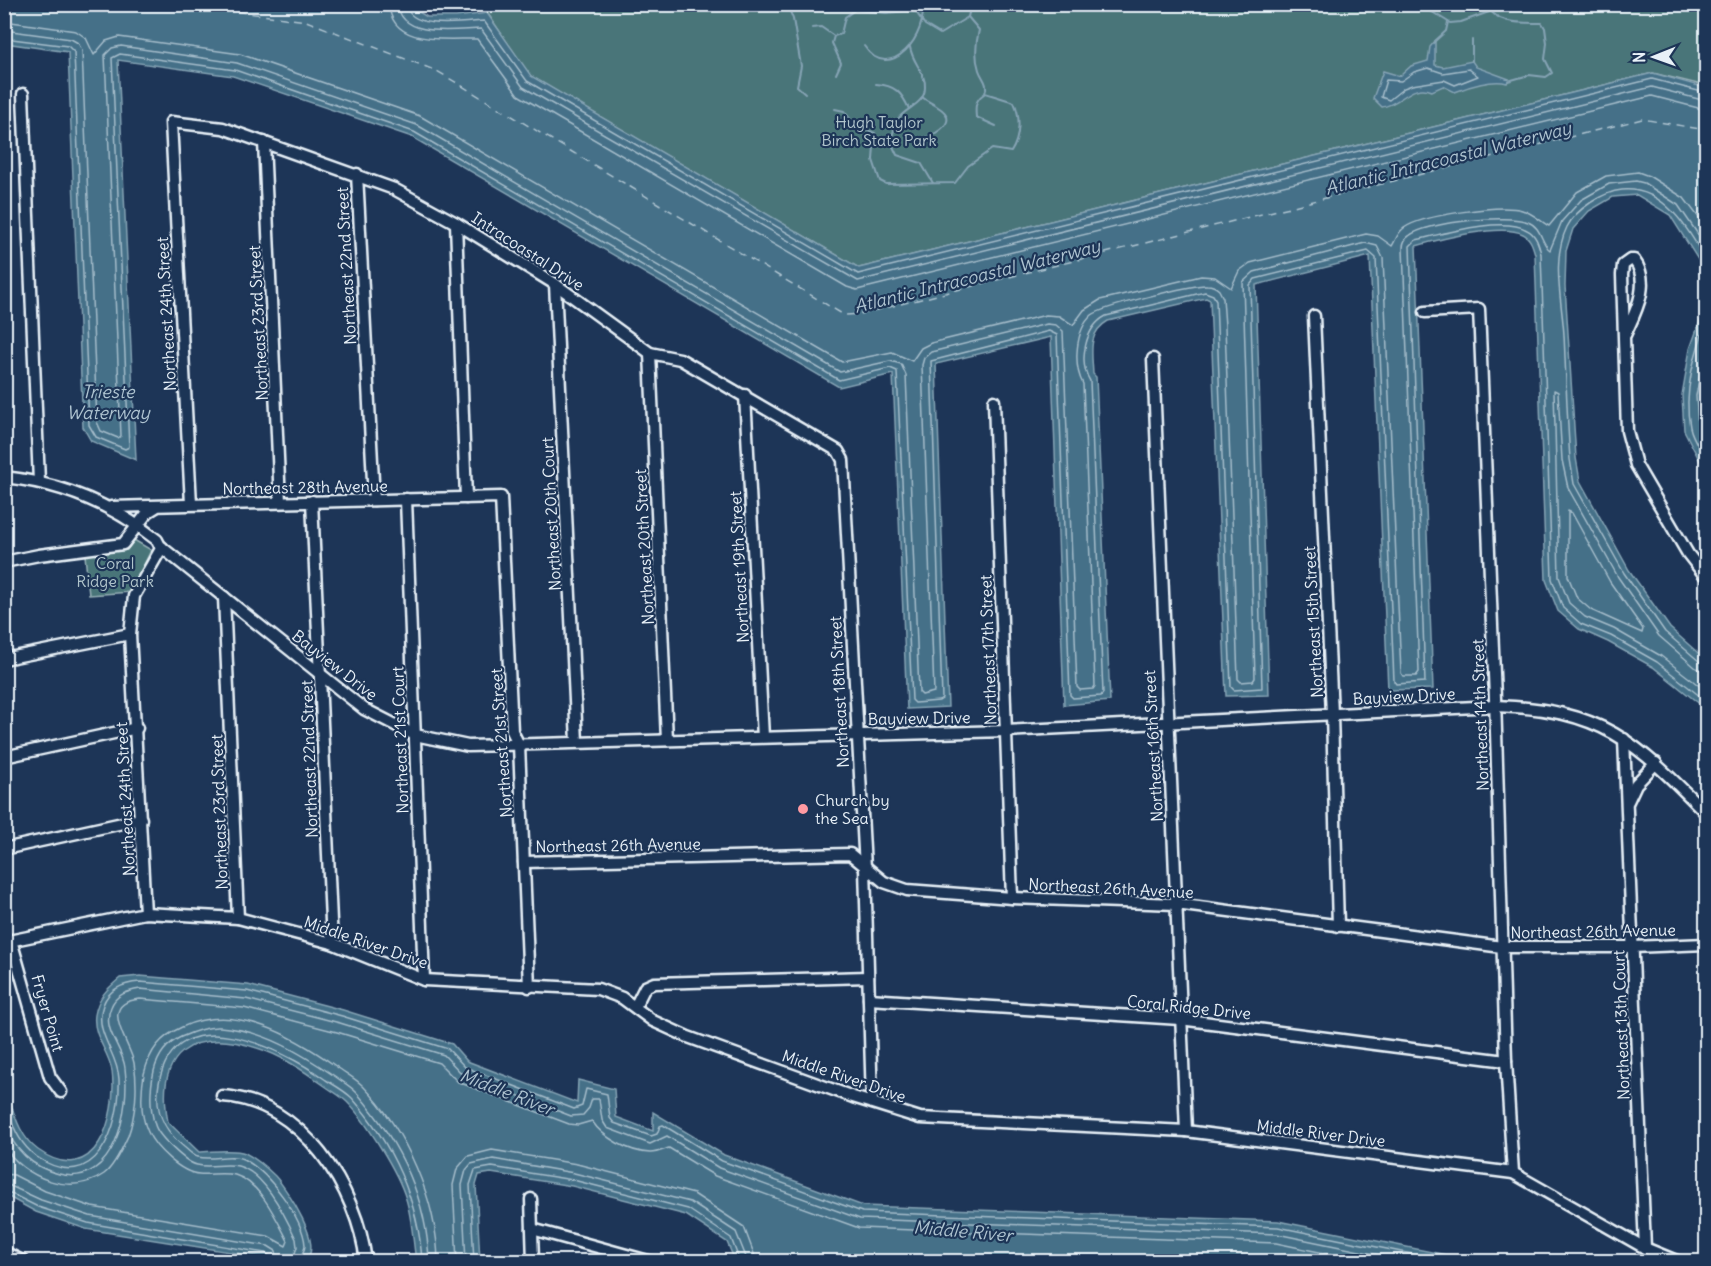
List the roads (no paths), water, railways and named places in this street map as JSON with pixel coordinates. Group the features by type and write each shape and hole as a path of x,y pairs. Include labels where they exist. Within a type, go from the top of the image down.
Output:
{"street":[{"path":"23,94 39,482"},
{"name":"Intracoastal Drive","path":"171,122 223,128 394,189 456,223 555,284 650,353 680,359 745,395 838,451 843,460"},
{"name":"Northeast 24th Street","path":"171,122 191,504"},
{"name":"Northeast 23rd Street","path":"264,142 280,502"},
{"name":"Northeast 22nd Street","path":"357,174 374,500"},
{"path":"456,223 466,498"},
{"path":"1625,335 1640,303 1641,280 1634,260 1623,265 1622,275 1627,431 1636,465 1688,554 1707,577"},
{"name":"Northeast 20th Court","path":"555,284 577,742"},
{"name":"Northeast 14th Street","path":"1425,312 1479,309 1506,1061 1514,1173"},
{"name":"Northeast 15th Street","path":"1314,316 1332,714 1338,926"},
{"name":"Northeast 20th Street","path":"650,353 667,740"},
{"name":"Northeast 16th Street","path":"1153,358 1186,1131"},
{"name":"Northeast 19th Street","path":"745,395 763,737"},
{"name":"Northeast 17th Street","path":"994,401 1012,898"},
{"name":"Northeast 18th Street","path":"843,460 865,868 872,1102"},
{"name":"Bayview Drive","path":"4,477 39,482 107,507 136,528 153,544 161,547 364,709 415,735 468,746 1006,730 1495,706 1538,707 1598,725 1624,739 1656,763 1707,813"},
{"name":"Northeast 28th Avenue","path":"107,507 501,497"},
{"name":"Northeast 21st Street","path":"501,497 512,731 519,745 529,987"},
{"name":"Northeast 21st Court","path":"406,500 424,980"},
{"name":"Northeast 22nd Street","path":"312,501 332,943"},
{"path":"4,562 118,545 125,542 148,512 159,505"},
{"name":"Northeast 24th Street","path":"146,913 130,634 134,596 161,547"},
{"name":"Northeast 23rd Street","path":"224,597 238,918"},
{"path":"4,659 130,634"},
{"path":"4,757 136,728"},
{"name":"Northeast 13th Court","path":"1624,739 1645,1248"},
{"path":"1628,801 1636,784 1656,763"},
{"path":"4,849 141,819"},
{"name":"Northeast 26th Avenue","path":"524,862 850,854 884,882 908,890 1012,898 1176,904 1502,947 1633,947 1707,944"},
{"name":"Middle River Drive","path":"8,941 146,913 238,918 332,943 424,980 598,989 635,1007 653,1021 688,1037 920,1118 1186,1131 1514,1173 1645,1248 1679,1262"},
{"name":"Fryer Point","path":"8,941 50,1077 61,1092"},
{"path":"635,1007 645,987 654,983 868,977"},
{"name":"Coral Ridge Drive","path":"869,999 1180,1019 1506,1061"},
{"path":"222,1096 243,1097 267,1107 306,1135 346,1189 366,1262"},
{"path":"531,1199 533,1262"},
{"path":"532,1229 652,1262"},
{"path":"4,1252 24,1262"}],"water":[{"path":"5,5 408,5 427,17 456,17 487,13 531,76 859,268 1653,73 1706,88 1706,473 1684,430 1682,395 1690,349 1705,307 1704,269 1670,215 1637,195 1613,197 1589,211 1573,229 1566,251 1565,286 1576,458 1580,481 1629,570 1670,628 1706,660 1706,709 1653,667 1579,629 1558,611 1546,580 1535,254 1528,238 1513,231 1471,233 1416,246 1433,689 1388,690 1370,256 1256,285 1269,695 1226,696 1210,300 1206,298 1108,321 1097,331 1092,344 1093,374 1096,377 1110,701 1064,705 1051,337 936,364 948,707 907,709 893,374 839,387 412,137 233,76 118,60 136,460 91,441 83,427 68,52 5,43"},
{"path":"1435,41 1435,65 1443,67 1472,61 1476,67 1509,79 1507,83 1474,85 1455,92 1443,86 1432,91 1418,89 1382,107 1373,98 1383,71 1400,76 1411,66 1428,61 1430,47"},
{"name":"Middle River","path":"140,976 248,985 343,1010 452,1044 467,1061 577,1103 578,1080 614,1089 616,1117 653,1131 653,1112 724,1155 863,1206 1278,1221 1476,1261 735,1261 727,1242 686,1215 572,1186 491,1173 479,1175 476,1185 480,1261 416,1261 410,1214 402,1188 381,1148 347,1102 284,1059 234,1042 214,1041 197,1044 183,1051 173,1063 167,1078 165,1098 168,1122 199,1152 229,1150 245,1153 272,1173 302,1218 311,1244 310,1254 302,1261 290,1262 86,1229 36,1212 5,1195 5,1087 21,1129 38,1150 58,1160 75,1161 88,1155 99,1143 107,1127 113,1089 110,1064 96,1030 96,1009 104,994 120,978"}],"waterway":[{"path":"787,4 793,19 801,66 797,86 805,93"},
{"path":"855,4 858,10 886,13 916,12 925,25 940,34 968,17"},
{"path":"864,46 874,57 885,60 896,57 914,40 920,28 923,16 922,4"},
{"path":"968,17 971,4"},
{"path":"1486,4 1490,11 1503,19 1518,23 1542,23 1545,28 1547,43 1545,59 1552,73 1546,77 1529,75 1508,81"},
{"path":"1424,7 1450,23 1461,22 1489,12"},
{"path":"812,28 821,27 834,36 841,34 845,17 856,9"},
{"path":"835,109 844,111 855,125 875,133 873,160 880,181 886,184 955,183 968,166 992,149 1011,152 1018,134 1016,108 1014,102 985,93 986,84 977,60 979,30 968,17"},
{"path":"1435,41 1446,31 1448,22"},
{"path":"834,36 832,43 841,63 836,74"},
{"path":"1472,40 1472,61"},
{"path":"910,47 925,82 924,93 919,102 898,119 891,142 897,155 921,163 933,183"},
{"path":"876,84 888,86 897,91 904,98 909,109"},
{"path":"984,94 976,104 976,117 996,126"},
{"path":"922,97 938,107 947,117 947,122 940,130 923,139"}],"place":[{"name":"Church by the Sea","path":"803,809"}],"park label":[{"name":"Hugh Taylor Birch State Park","path":"879,131"},
{"name":"Coral Ridge Park","path":"115,572"}],"water label":[{"name":"Atlantic Intracoastal Waterway","path":"1448,158"},
{"name":"Atlantic Intracoastal Waterway","path":"977,276"},
{"name":"Trieste Waterway","path":"108,401"}]}
